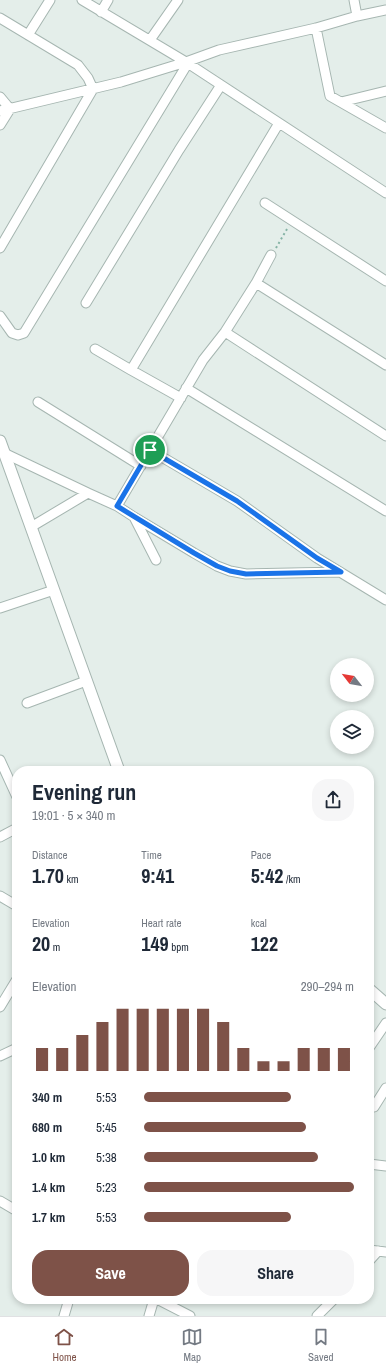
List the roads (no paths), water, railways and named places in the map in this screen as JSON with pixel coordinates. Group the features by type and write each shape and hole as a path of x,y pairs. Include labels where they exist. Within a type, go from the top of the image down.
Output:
{"street":[{"path":"28,35 50,0"},
{"path":"82,0 187,63 386,193"},
{"path":"101,12 108,0"},
{"path":"150,40 178,0"},
{"path":"354,0 357,16"},
{"path":"0,111 93,89 187,63 219,50 386,10"},
{"path":"0,18 78,65 88,78 93,89"},
{"path":"316,28 330,96 386,128"},
{"path":"0,316 12,333 18,335 24,333 187,63"},
{"path":"86,303 179,150 221,85"},
{"path":"0,248 93,89"},
{"path":"340,102 386,91"},
{"path":"0,98 10,109"},
{"path":"0,125 10,109"},
{"path":"131,370 279,123"},
{"path":"265,202 386,281"},
{"path":"117,506 203,360 225,332 256,283 271,255"},
{"path":"256,283 386,365"},
{"path":"225,332 386,436"},
{"path":"95,349 181,398"},
{"path":"186,388 386,511"},
{"path":"38,402 141,466"},
{"path":"0,441 117,766"},
{"path":"150,450 237,501 317,558 386,600"},
{"path":"4,452 117,506 194,553 217,566 230,571 246,574 341,572"},
{"path":"31,527 88,493"},
{"path":"134,517 156,560"},
{"path":"0,608 54,590"},
{"path":"27,703 86,681"},
{"path":"0,760 12,786"},
{"path":"0,837 12,831"},
{"path":"0,896 12,903"},
{"path":"0,1007 12,987"},
{"path":"374,993 386,1004"},
{"path":"374,1041 386,1023"},
{"path":"0,1056 12,1050"},
{"path":"374,1108 386,1088"},
{"path":"374,1165 386,1166"},
{"path":"0,1201 12,1208"},
{"path":"64,1316 68,1304"},
{"path":"149,1316 153,1304"},
{"path":"167,1304 190,1316"},
{"path":"317,1316 329,1304"}]}
